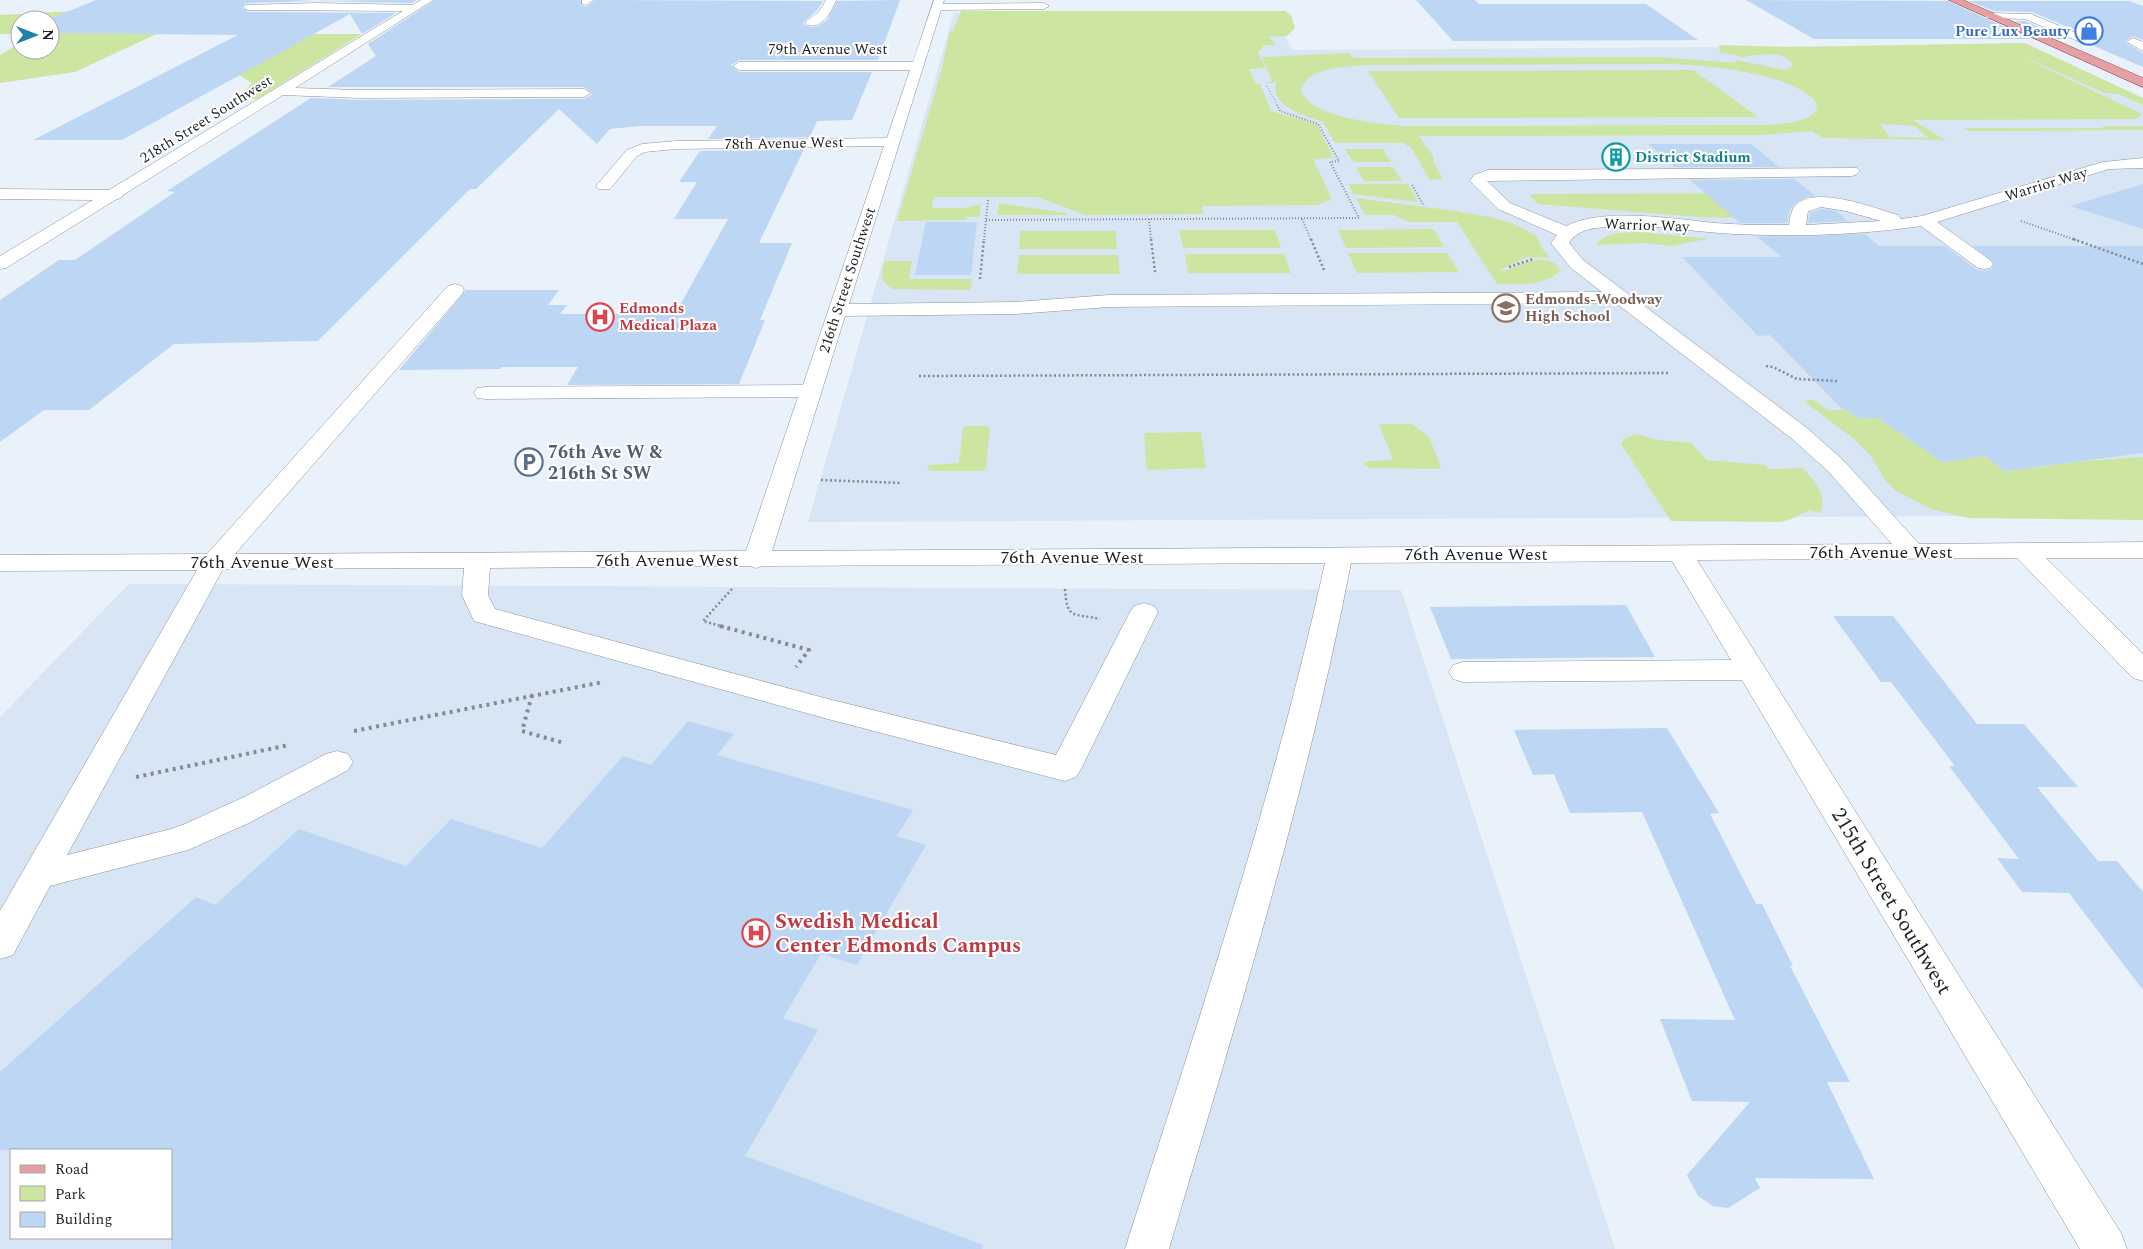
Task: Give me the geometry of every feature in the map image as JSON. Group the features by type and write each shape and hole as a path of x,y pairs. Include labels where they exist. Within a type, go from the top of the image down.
{"main road":[{"path":"1954,0 2143,83"}],"street":[{"path":"812,23 824,15 831,0"},
{"path":"938,3 1044,6"},
{"name":"216th Street Southwest","path":"756,560 938,3"},
{"path":"248,7 422,4"},
{"name":"218th Street Southwest","path":"0,264 115,195 422,4"},
{"path":"1991,16 2027,16 2089,42 2049,42"},
{"name":"79th Avenue West","path":"739,66 917,66"},
{"path":"282,91 359,94 584,93"},
{"name":"78th Avenue West","path":"604,186 632,153 642,148 676,145 892,142"},
{"name":"Warrior Way","path":"1568,233 1572,229 1586,225 1628,221 1736,229 1863,228 1916,223 2108,165 2143,163"},
{"path":"1852,170 1791,173 1488,175 1479,178 1478,181 1504,206 1568,233 1560,244 1577,264 1799,433 1836,466 1912,552"},
{"path":"0,194 115,195"},
{"path":"1797,229 1801,208 1807,204 1818,203 1853,207 1916,223 1984,264"},
{"path":"0,944 214,562 455,290"},
{"path":"837,310 1016,308 1109,301 1619,297"},
{"path":"485,392 811,391"},
{"name":"76th Avenue West","path":"0,563 756,560 2143,550"},
{"path":"2024,551 2143,671"},
{"name":"215th Street Southwest","path":"1680,553 2105,1249"},
{"path":"1147,1249 1277,823 1325,633 1340,555"},
{"path":"478,561 475,595 484,615 828,709 1065,769 1144,612"},
{"path":"1463,672 1750,670"},
{"path":"40,875 176,841 246,811 337,762"}],"path":[{"path":"986,220 1359,218 1330,162 1338,161 1318,124 1280,111 1267,86"},
{"path":"1412,185 1424,206"},
{"path":"980,283 988,200"},
{"path":"1975,206 2143,264"},
{"path":"1302,219 1328,278"},
{"path":"1149,220 1155,277"},
{"path":"1502,270 1529,258 1537,259"},
{"path":"919,376 1660,374 1712,367"},
{"path":"821,480 901,483"},
{"path":"1065,585 1066,607 1071,613 1108,620"},
{"path":"734,587 703,621 809,650 792,673"},
{"path":"350,732 606,681"},
{"path":"532,696 522,731 564,743"},
{"path":"135,778 292,744"}],"shaded area":[{"name":"Edmonds-Woodway High School","path":"1270,12 1293,50 2019,45 2143,102 2143,515 808,522 954,13"},
{"name":"Swedish Medical Center Edmonds Campus","path":"129,584 1401,590 1615,1249 0,1249 0,717"}],"green space":[{"path":"135,8 163,31 75,72 0,83 0,55 10,49 10,60 60,60 60,12"},
{"path":"961,11 1285,11 1291,15 1295,28 1287,36 1268,37 1277,45 1264,45 1258,53 1266,68 1249,69 1256,84 1260,84 1271,111 1316,124 1334,158 1313,159 1332,199 1318,205 1202,206 1203,214 1086,215 1037,197 934,197 932,208 964,208 981,204 979,217 967,217 966,220 897,221 941,72 950,31 953,31"},
{"path":"10,14 10,34 0,34 0,15"},
{"path":"277,34 362,34 257,99 235,99 252,83 236,73"},
{"path":"2025,43 2143,98 2143,105 2118,94 2104,93 2004,48 2142,114 2136,119 1913,120 1945,140 1823,138 1812,131 1763,135 1419,136 1433,156 1434,163 1443,179 1430,180 1410,146 1404,143 1335,143 1323,122 1298,113 1283,103 1275,89 1277,81 1266,83 1272,81 1262,57 1349,53 1354,58 1658,57 1736,63 1736,60 1785,70 1793,66 1784,57 1769,54 1740,57 1720,53 1719,45 1791,47","holes":["1668,64 1721,68 1774,79 1806,93 1816,104 1816,110 1810,116 1800,121 1765,125 1405,126 1363,121 1330,113 1316,107 1306,99 1301,89 1305,82 1320,72 1365,65","1880,124 1915,126 1928,138 1890,137"]},
{"path":"1693,70 1758,117 1399,118 1368,71"},
{"path":"2107,126 2143,126 2143,130 1969,131 1964,128 2100,128"},
{"path":"1345,149 1383,149 1391,162 1353,162"},
{"path":"1356,167 1393,167 1402,181 1364,181"},
{"path":"1349,184 1408,184 1418,202 1353,194"},
{"path":"1792,193 1747,218 1699,217 1538,204 1531,197 1531,194"},
{"path":"1356,198 1456,211 1512,223 1537,236 1542,248 1550,258 1527,257 1500,270 1505,271 1534,260 1542,260 1556,264 1560,271 1546,280 1530,284 1497,284 1457,222 1409,222 1394,215 1365,215"},
{"path":"999,203 1067,213 1067,215 997,215"},
{"path":"1434,229 1444,247 1346,248 1338,230"},
{"path":"1179,230 1275,230 1281,248 1183,248"},
{"path":"1020,231 1116,231 1117,249 1019,249"},
{"path":"1639,232 1707,239 1671,246 1645,243 1596,245 1600,240 1610,235"},
{"path":"1348,253 1447,253 1459,272 1357,273"},
{"path":"1185,254 1284,254 1291,273 1188,273"},
{"path":"1019,255 1118,255 1120,274 1017,274"},
{"path":"885,261 912,261 909,279 972,279 970,290 893,289 885,283 882,277"},
{"path":"1814,400 1829,411 1843,409 1858,418 1878,418 1942,462 1985,456 2005,471 2085,461 2143,457 2143,520 1968,518 1931,509 1896,491 1885,480 1871,456 1854,439 1804,401"},
{"path":"1379,424 1412,424 1429,437 1441,467 1437,469 1369,468 1363,464 1367,461 1393,460"},
{"path":"967,426 987,426 990,429 986,468 982,471 933,471 927,469 929,465 959,463 963,428"},
{"path":"1201,432 1206,468 1147,470 1144,434"},
{"path":"1637,434 1657,440 1691,443 1707,460 1765,465 1769,469 1803,468 1819,489 1822,500 1820,513 1809,510 1781,522 1671,521 1621,444 1624,439"}],"building":[{"path":"96,0 316,1 245,3 242,8 249,12 396,13 362,34 350,14 122,140 33,140 238,35 60,33 60,15"},
{"path":"417,0 412,3 318,1"},
{"path":"435,0 580,0 581,5 586,7 595,0 823,1 817,10 803,23 806,26 812,27 819,26 827,20 837,1 900,0 877,60 739,60 731,65 739,72 872,72 852,120 817,121 810,137 708,139 717,126 639,126 610,129 597,144 559,109 476,189 470,189 318,341 174,344 89,410 44,410 0,442 0,300 59,260 75,260 175,192 167,191 311,98 359,100 584,99 593,94 584,87 328,87 376,56 368,44"},
{"path":"1416,0 1475,0 1479,4 1646,4 1698,40 1453,41"},
{"path":"1746,0 1948,1 2031,39 1814,39"},
{"path":"1969,1 2129,1 2143,6 2143,40 2132,36 2125,42 2143,53 2143,67 2094,46 2097,42 2094,38 2032,12 1994,11"},
{"path":"2015,21 2025,21 2067,39 2057,39"},
{"path":"1648,144 1751,144 1779,167 1675,167"},
{"name":"Edmonds Medical Plaza","path":"804,149 759,243 792,243 760,320 765,320 739,384 567,385 578,367 399,370 466,290 559,290 548,305 567,305 560,314 675,314 728,219 674,219 697,182 679,182 700,151"},
{"path":"1794,179 1816,196 1806,197 1796,203 1790,210 1787,223 1740,223 1690,180"},
{"path":"2143,184 2143,229 2070,206"},
{"path":"1821,209 1836,211 1848,221 1808,223 1810,212"},
{"path":"926,222 977,222 971,275 915,275"},
{"path":"1865,234 1879,246 1945,246 1977,270 1984,271 1992,269 1994,263 1973,246 2143,246 2143,453 2005,471 1985,456 1942,462 1878,418 1858,418 1839,406 1770,335 1758,336 1682,257 1782,257 1757,237"},
{"path":"1626,605 1655,657 1451,659 1430,607"},
{"path":"1833,616 1893,616 1977,724 2024,724 2078,787 2037,787 2098,861 2117,861 2143,892 2143,990 2069,893 2022,892 1997,858 2019,859 1949,766 1955,766 1891,682 1881,682"},
{"path":"688,721 734,734 717,755 913,810 897,836 926,845 857,965 821,954 783,1018 818,1030 745,1156 983,1245 982,1249 171,1249 172,1149 0,1150 0,1072 196,897 215,905 299,829 406,866 451,819 542,848 623,756 651,765"},
{"path":"1667,728 1719,813 1710,814 1756,904 1762,904 1793,966 1790,966 1850,1082 1827,1082 1874,1179 1755,1178 1760,1188 1728,1208 1713,1206 1698,1196 1687,1175 1750,1102 1692,1101 1660,1019 1735,1020 1642,812 1570,813 1554,774 1533,775 1514,730"}],"place":[{"name":"Pure Lux Beauty","path":"2089,31"},
{"name":"District Stadium","path":"1616,157"},
{"name":"Edmonds-Woodway High School","path":"1506,308"},
{"name":"Edmonds Medical Plaza","path":"600,317"},
{"name":"76th Ave W & 216th St SW","path":"529,462"},
{"name":"Swedish Medical Center Edmonds Campus","path":"756,933"}]}
